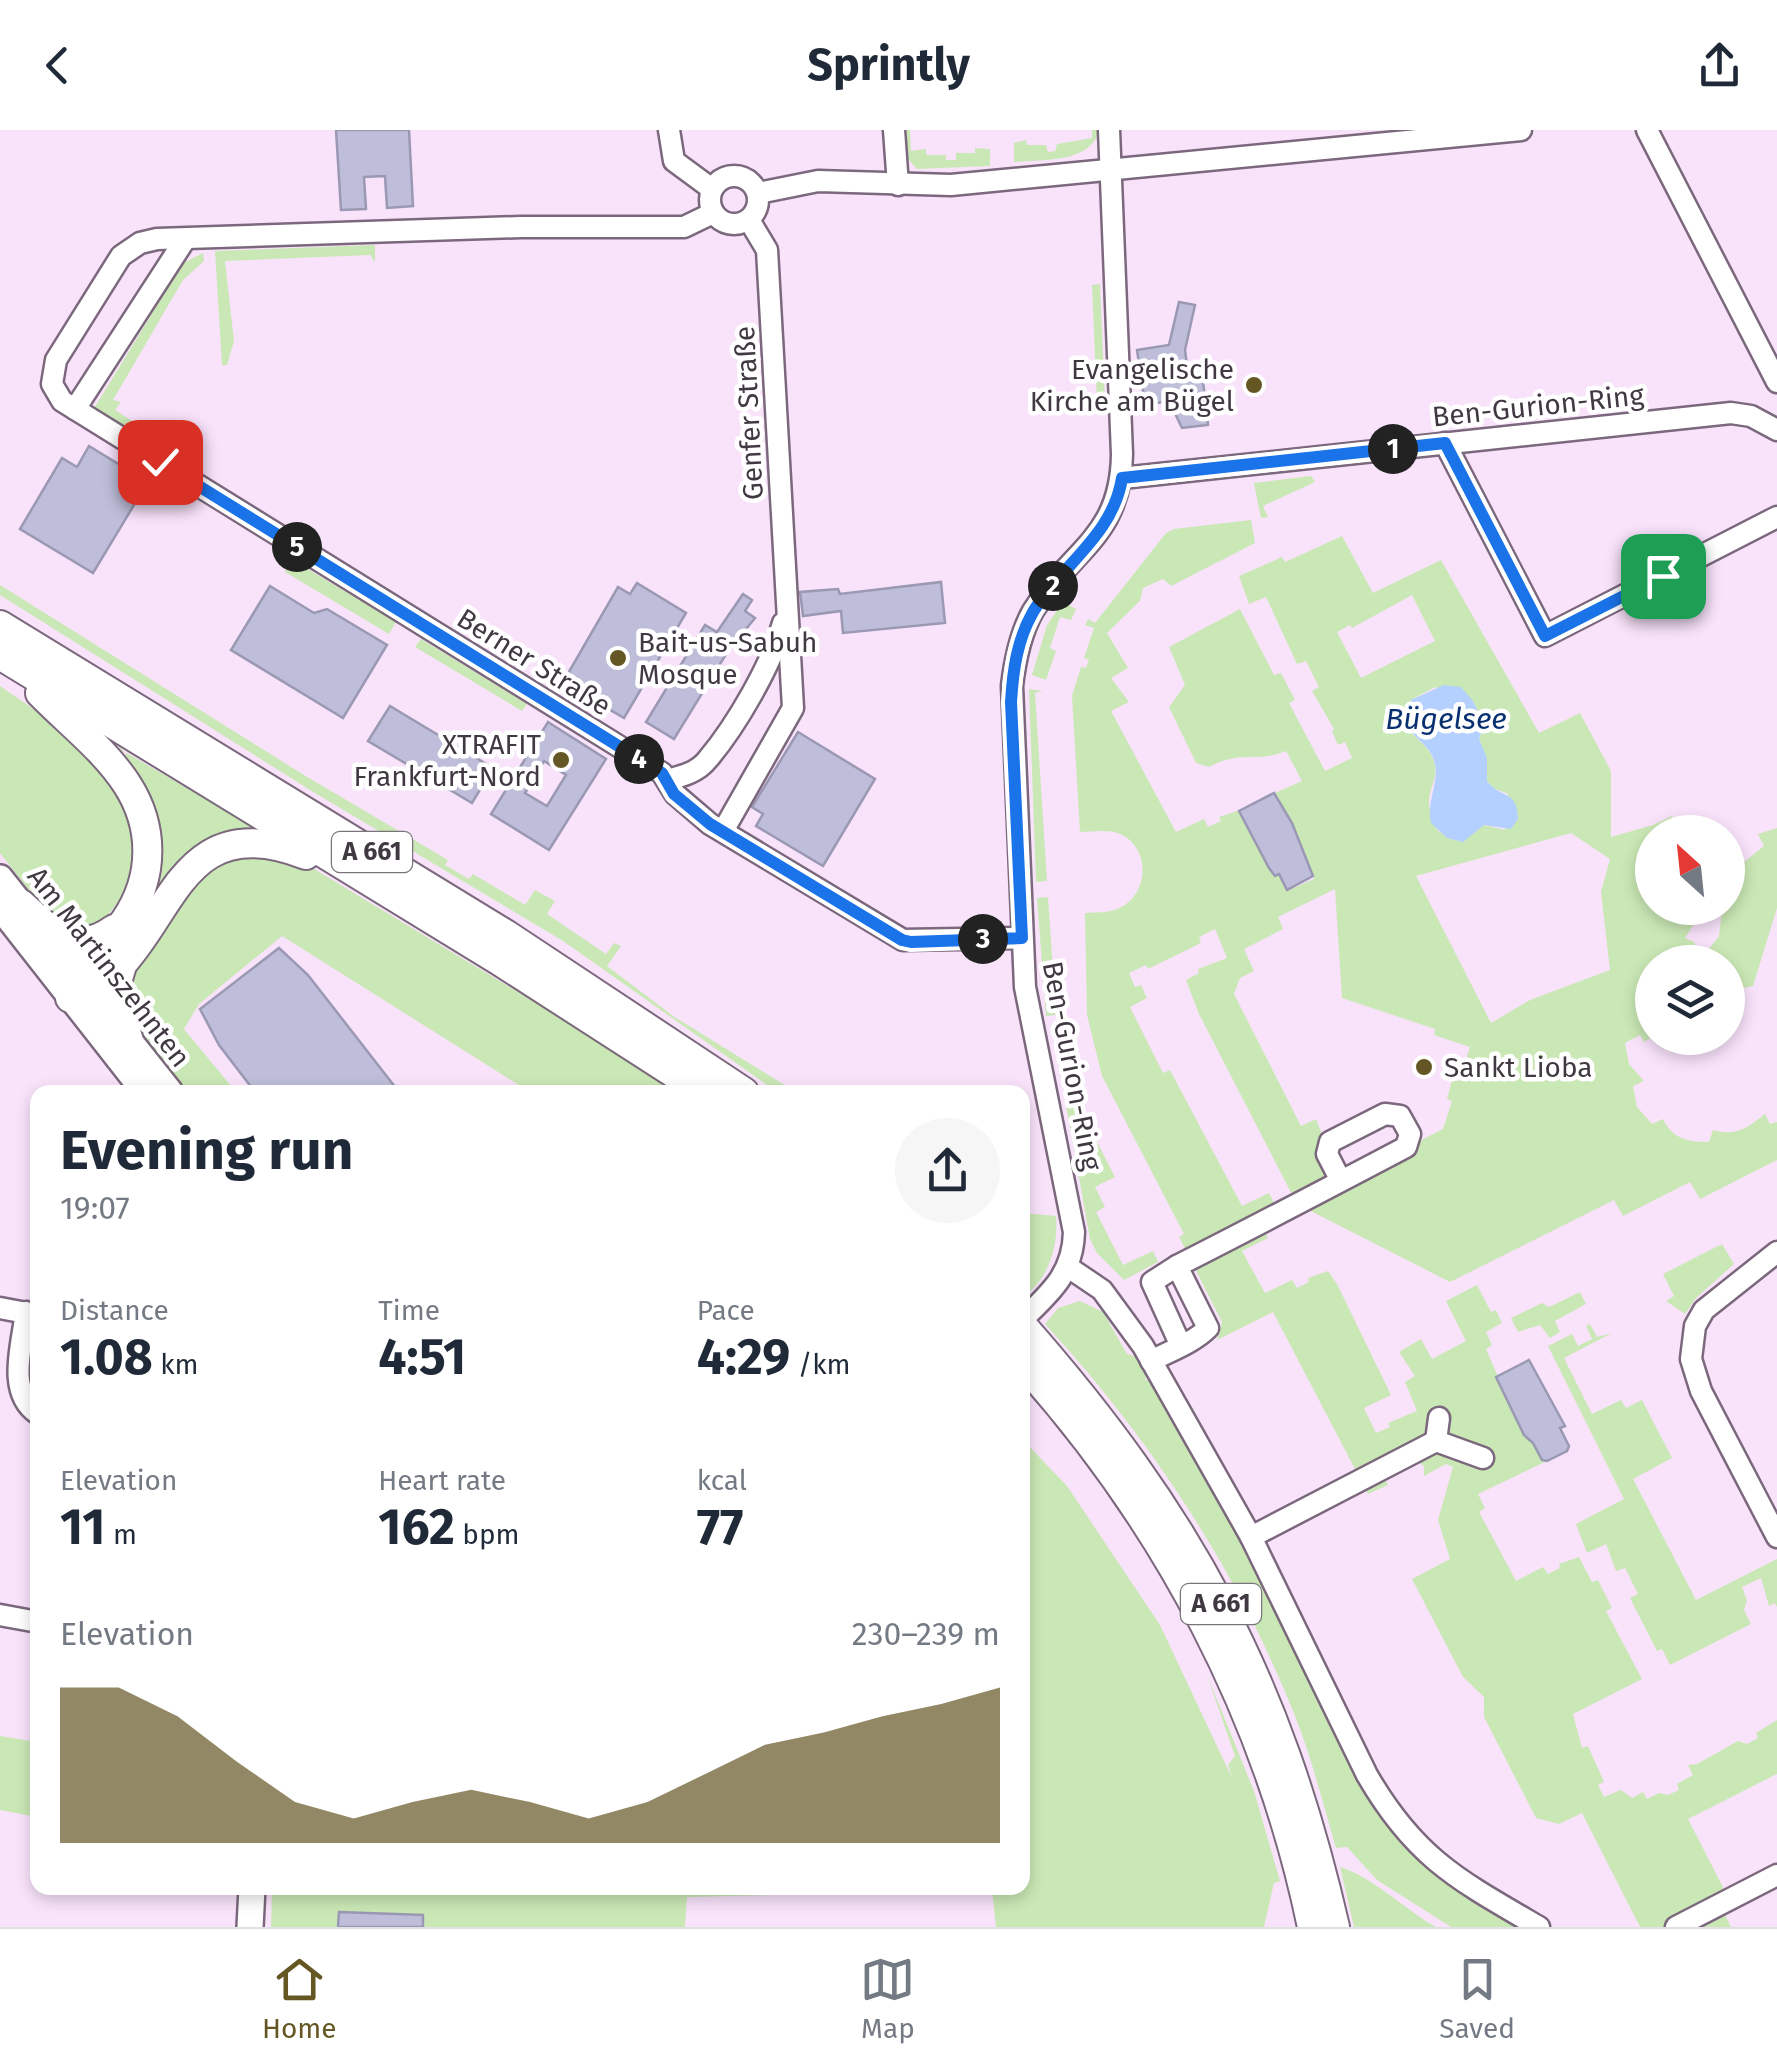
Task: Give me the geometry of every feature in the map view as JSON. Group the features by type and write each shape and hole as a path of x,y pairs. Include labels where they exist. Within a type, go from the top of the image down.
{"highway":[{"name":"A 661","path":"0,626 522,944 734,1085"},
{"name":"A 661","path":"8,660 529,979 692,1085"},
{"name":"A 661","path":"8,660 106,754 139,804 148,832 144,880 127,918 78,987"},
{"name":"A 661","path":"128,1041 114,992 124,960 190,868 228,845 260,842 279,845 365,879"},
{"path":"10,905 76,944 102,938 127,918"},
{"name":"A 661","path":"78,987 124,960"},
{"name":"A 661","path":"1030,1333 1126,1450 1168,1510 1210,1582 1280,1734 1318,1853 1335,1927"},
{"name":"A 661","path":"1030,1371 1064,1408 1143,1516 1215,1642 1272,1782 1312,1927"}],"main road":[{"name":"Am Martinszehnten","path":"0,878 10,905 164,1085"},
{"name":"Am Martinszehnten","path":"78,987 141,1085"},
{"path":"250,1927 252,1895"}],"street":[{"path":"669,130 674,161 712,189"},
{"path":"894,130 898,185"},
{"path":"1110,130 1111,170"},
{"path":"758,194 818,181 951,186 1111,170 1347,138 1521,130"},
{"path":"1647,130 1777,382"},
{"name":"Ben-Gurion-Ring","path":"1068,1268 1074,1249 1073,1213 1028,1010 1011,702 1014,666 1033,612 1098,534 1120,495 1111,170"},
{"path":"712,189 732,176 746,179 758,194 758,208 749,220 732,225 713,213"},
{"path":"712,189 713,213"},
{"path":"184,240 75,410 62,401 52,384 56,360 120,256 140,243 158,239 521,228 684,227 713,213"},
{"name":"Genfer Straße","path":"723,831 793,708 767,250 749,220"},
{"name":"Berner Straße","path":"75,410 650,766 668,780 674,794 723,831 902,940 1022,938"},
{"name":"Ben-Gurion-Ring","path":"1122,478 1731,413 1751,416 1777,430"},
{"path":"1445,443 1545,636 1777,517"},
{"name":"Genfer Straße","path":"668,780 689,774 707,761 775,654 788,607"},
{"path":"1180,1346 1152,1282 1341,1181"},
{"path":"1777,1252 1704,1310 1696,1326 1690,1360 1701,1391 1777,1537"},
{"path":"1151,1361 1208,1328 1178,1266"},
{"path":"1030,1314 1054,1291 1068,1268 1102,1290 1151,1361 1251,1537 1366,1775 1389,1813 1442,1868 1538,1927"},
{"path":"0,1308 30,1314"},
{"path":"30,1322 18,1369 20,1394 30,1405"},
{"path":"1436,1442 1440,1418"},
{"path":"1251,1537 1436,1442 1483,1458"},
{"path":"0,1615 30,1621"},
{"path":"1676,1927 1777,1874"}],"green space":[{"path":"901,130 910,130 911,151 926,149 926,155 946,155 946,160 956,160 956,153 975,153 975,148 990,149 990,166 917,169 902,152"},
{"path":"1092,130 1100,130 1086,149 1076,154 1014,162 1014,143 1026,140 1027,145 1046,145 1048,152 1055,151 1057,144 1092,138"},
{"path":"375,245 375,262 370,255 225,261 234,341 227,365 222,365 215,251"},
{"path":"203,253 204,261 183,280 113,400 121,402 115,410 155,436 149,442 93,410 183,263"},
{"path":"1100,284 1105,402 1097,403 1092,285"},
{"path":"1311,476 1315,482 1263,506 1268,517 1261,518 1254,483"},
{"path":"1251,520 1255,543 1171,586 1163,579 1143,588 1140,601 1107,633 1128,668 1111,678 1129,702 1111,711 1176,832 1204,819 1208,827 1221,821 1219,817 1240,810 1268,867 1279,874 1287,891 1314,879 1275,793 1302,781 1286,751 1231,759 1209,767 1196,763 1169,707 1185,685 1169,647 1240,609 1274,675 1281,673 1295,700 1289,703 1325,771 1352,758 1345,742 1338,745 1334,729 1312,691 1319,687 1306,661 1297,664 1266,597 1249,604 1239,576 1282,557 1285,562 1342,536 1373,593 1441,560 1539,733 1580,713 1611,771 1611,837 1635,830 1635,925 1693,925 1685,938 1695,945 1635,945 1635,1038 1625,1043 1629,1064 1644,1081 1633,1086 1637,1107 1652,1124 1663,1119 1677,1136 1702,1142 1709,1142 1713,1130 1736,1131 1765,1114 1770,1124 1777,1122 1777,1160 1700,1199 1690,1182 1623,1216 1614,1200 1450,1282 1297,1204 1199,1014 1186,980 1199,973 1198,969 1227,958 1215,929 1199,937 1201,943 1148,969 1146,965 1129,973 1135,987 1141,985 1147,998 1130,1007 1163,1073 1170,1070 1242,1206 1269,1193 1279,1213 1261,1223 1268,1238 1242,1251 1265,1293 1292,1280 1297,1288 1309,1282 1308,1278 1328,1271 1337,1284 1391,1395 1364,1408 1376,1433 1390,1427 1388,1423 1417,1411 1405,1382 1415,1376 1399,1352 1421,1339 1432,1359 1466,1341 1446,1301 1477,1285 1491,1312 1496,1310 1502,1323 1486,1332 1492,1345 1486,1349 1523,1434 1541,1459 1547,1461 1478,1494 1485,1508 1479,1512 1516,1581 1543,1567 1548,1574 1560,1568 1559,1564 1579,1557 1592,1582 1598,1580 1612,1608 1606,1611 1642,1679 1573,1714 1582,1748 1588,1746 1604,1782 1598,1785 1604,1797 1621,1790 1632,1798 1643,1792 1647,1799 1659,1793 1668,1795 1693,1775 1688,1765 1738,1741 1747,1744 1777,1720 1777,1774 1688,1819 1729,1899 1720,1905 1731,1927 1640,1927 1582,1813 1559,1824 1536,1818 1484,1717 1484,1697 1463,1677 1412,1579 1450,1559 1438,1520 1453,1467 1446,1464 1424,1476 1424,1466 1418,1462 1385,1479 1388,1485 1368,1494 1273,1312 1217,1340 1222,1322 1179,1237 1184,1234 1102,1076 1087,1015 1085,913 1110,911 1128,903 1140,884 1142,861 1138,850 1120,834 1080,832 1072,696 1081,667 1086,668 1089,660 1084,658 1094,628 1085,625 1088,619 1095,623 1166,533","holes":["1412,595 1435,641 1361,678 1337,632 1350,625 1352,628","1435,687 1473,701 1484,724 1479,739 1487,781 1508,794 1505,830 1484,825 1456,841 1438,831 1429,805 1434,761 1403,716 1411,700","1571,833 1610,859 1601,892 1610,970 1530,1000 1491,1023 1416,876","1335,889 1342,998 1435,1029 1434,1035 1470,1047 1459,1081 1452,1080 1447,1099 1452,1101 1443,1129 1341,1181 1316,1119 1301,1126 1234,994 1240,978 1254,971 1244,949 1283,929 1278,917"]},
{"path":"291,559 396,622 389,634 285,572"},
{"path":"0,585 448,860 445,865 469,879 473,874 525,905 535,890 555,901 547,914 606,954 614,943 621,946 607,966 673,1016 785,1085 767,1085 563,941 310,790 0,595"},
{"path":"1063,602 1076,609 1071,620 1060,617 1050,648 1056,651 1046,680 1032,675 1047,625"},
{"path":"421,639 527,704 522,711 415,647"},
{"path":"0,686 48,720 94,761 125,810 132,838 131,869 125,890 114,908 82,934 45,911 0,853"},
{"path":"1029,689 1043,691 1035,693 1047,881 1036,882"},
{"path":"102,736 123,750 124,756 127,753 265,834 230,838 92,967 159,832 147,791"},
{"path":"1777,828 1777,908 1753,986 1745,988 1745,945 1712,945 1719,936 1720,925 1745,925 1745,861 1764,846 1758,834"},
{"path":"223,855 291,855 665,1085 519,1085 282,936 199,1004 184,1029 230,1085 182,1085 138,1032 127,1012 124,992 140,948 191,885"},
{"path":"1048,897 1056,1015 1046,1016 1037,898"},
{"path":"1071,1091 1115,1177 1095,1187 1105,1207 1096,1212 1123,1265 1153,1251 1158,1262 1124,1280 1097,1253 1090,1239 1064,1094"},
{"path":"1030,1214 1056,1216 1053,1250 1045,1272 1032,1290"},
{"path":"1722,1244 1734,1264 1696,1298 1685,1314 1666,1301 1674,1296 1663,1274"},
{"path":"1580,1292 1586,1304 1555,1321 1560,1332 1550,1338 1540,1325 1518,1332 1511,1318 1542,1303 1549,1307"},
{"path":"1080,1301 1103,1312 1127,1354 1151,1361 1145,1380 1162,1380 1389,1813 1539,1927 1451,1927 1377,1880 1347,1847 1336,1848 1295,1716 1218,1558 1121,1413 1045,1324 1058,1308"},
{"path":"1590,1324 1597,1337 1612,1333 1564,1358 1592,1414 1621,1400 1626,1408 1642,1400 1672,1458 1633,1479 1696,1600 1777,1559 1777,1607 1775,1603 1769,1606 1761,1578 1742,1587 1747,1600 1744,1610 1751,1624 1670,1665 1662,1649 1657,1651 1630,1598 1638,1594 1625,1568 1616,1571 1606,1544 1587,1553 1576,1524 1624,1499 1548,1346 1572,1334 1578,1346 1592,1339 1586,1326"},
{"path":"1030,1447 1067,1486 1160,1625 1232,1778 1228,1765 1235,1756 1207,1675 1254,1791 1280,1881 1274,1883 1264,1927 996,1927 993,1895 1030,1895"},
{"path":"0,1736 30,1741 30,1816 0,1810"},
{"path":"1340,1867 1364,1878 1436,1927 1354,1927"},
{"path":"272,1895 774,1895 687,1897 685,1927 271,1927"}],"water":[{"name":"Bügelsee","path":"1444,685 1461,687 1484,724 1479,739 1487,758 1487,781 1515,803 1518,819 1511,829 1484,825 1463,842 1447,838 1431,823 1435,764 1403,716 1411,700"}],"building":[{"path":"336,130 409,130 413,206 387,208 385,176 364,177 366,209 341,210"},
{"path":"1179,302 1195,305 1185,350 1187,365 1201,364 1208,425 1182,428 1169,401 1145,405 1137,350 1169,345"},
{"path":"89,446 138,476 127,494 137,500 93,573 20,529 62,458 77,467"},
{"path":"941,582 945,623 843,633 841,611 803,616 800,592 838,589 840,594"},
{"name":"Bait-us-Sabuh Mosque","path":"637,583 686,613 624,718 563,682 618,587 630,594"},
{"path":"270,586 314,613 327,609 387,645 343,718 231,650"},
{"path":"743,594 752,600 745,611 755,618 728,651 674,739 646,722 705,625 717,632"},
{"path":"390,706 493,768 472,803 368,741"},
{"path":"548,722 606,759 549,850 491,814","holes":["544,761 566,775 547,806 525,793"]},
{"path":"798,732 875,779 823,866 756,826 763,814 752,807"},
{"path":"1274,793 1292,823 1313,876 1287,890 1279,874 1275,876 1269,868 1239,811"},
{"path":"279,948 308,975 394,1085 250,1085 219,1045 200,1009"},
{"path":"1529,1360 1565,1426 1560,1428 1569,1446 1567,1451 1547,1461 1542,1460 1524,1435 1496,1377"},
{"path":"339,1912 423,1915 423,1927 338,1927"}],"place":[{"name":"Evangelische Kirche am Bügel","path":"1254,385"},
{"name":"Bait-us-Sabuh Mosque","path":"618,658"},
{"name":"XTRAFIT Frankfurt-Nord","path":"561,760"},
{"name":"Sankt Lioba","path":"1424,1067"}],"route":[{"path":"160,462 662,773 674,794 710,824 911,942 1022,938 1011,702 1018,646 1044,596 1111,514 1120,495 1122,478 1445,443 1545,636 1663,576"}]}
